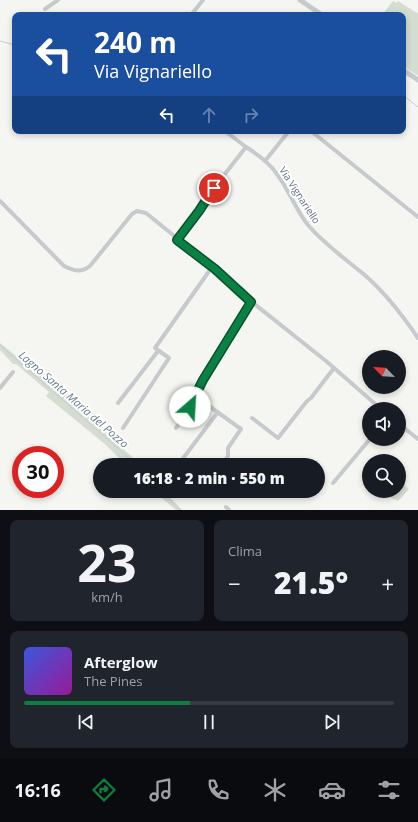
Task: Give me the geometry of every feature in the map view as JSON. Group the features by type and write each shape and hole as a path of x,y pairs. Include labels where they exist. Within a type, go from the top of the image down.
{"street":[{"path":"45,9 58,0"},
{"path":"193,12 203,0"},
{"path":"300,0 318,12"},
{"path":"406,72 418,80"},
{"name":"Via Vignariello","path":"229,134 265,161 277,173 308,224 324,242 385,295 405,319 418,338"},
{"path":"265,161 287,134"},
{"path":"315,134 418,217"},
{"path":"177,240 214,188 246,147"},
{"path":"0,201 64,266 74,270 86,269 90,266 132,214 137,211 146,213 177,240 212,267 251,302 334,368 373,402"},
{"path":"123,428 169,358 155,348 212,267"},
{"path":"176,428 196,397 195,396 203,380 251,302"},
{"path":"118,403 158,351"},
{"path":"252,418 278,438 334,368"},
{"path":"0,388 13,372"},
{"path":"196,397 242,429 228,448 227,458"},
{"path":"183,458 218,412"},
{"path":"406,430 418,439"},
{"path":"334,483 364,446"}],"shaded area":[{"path":"393,1 397,3 398,1 417,13 418,12 417,75 406,68 406,12 384,12"},
{"path":"0,343 27,365 31,362 96,415 92,421 133,458 119,458 106,445 46,396 49,392 16,364 13,364 0,350"},
{"path":"161,498 171,498 182,510 176,510"},
{"path":"391,498 401,498 398,501"}],"waterway":[{"path":"0,41 12,44"},
{"path":"406,97 418,107"},
{"name":"Lagno Santa Maria del Pozzo","path":"0,345 129,458"},
{"name":"Lagno Santa Maria del Pozzo","path":"169,498 180,510"}],"route":[{"path":"190,407 203,380 251,302 215,269 177,240 214,188"}]}
